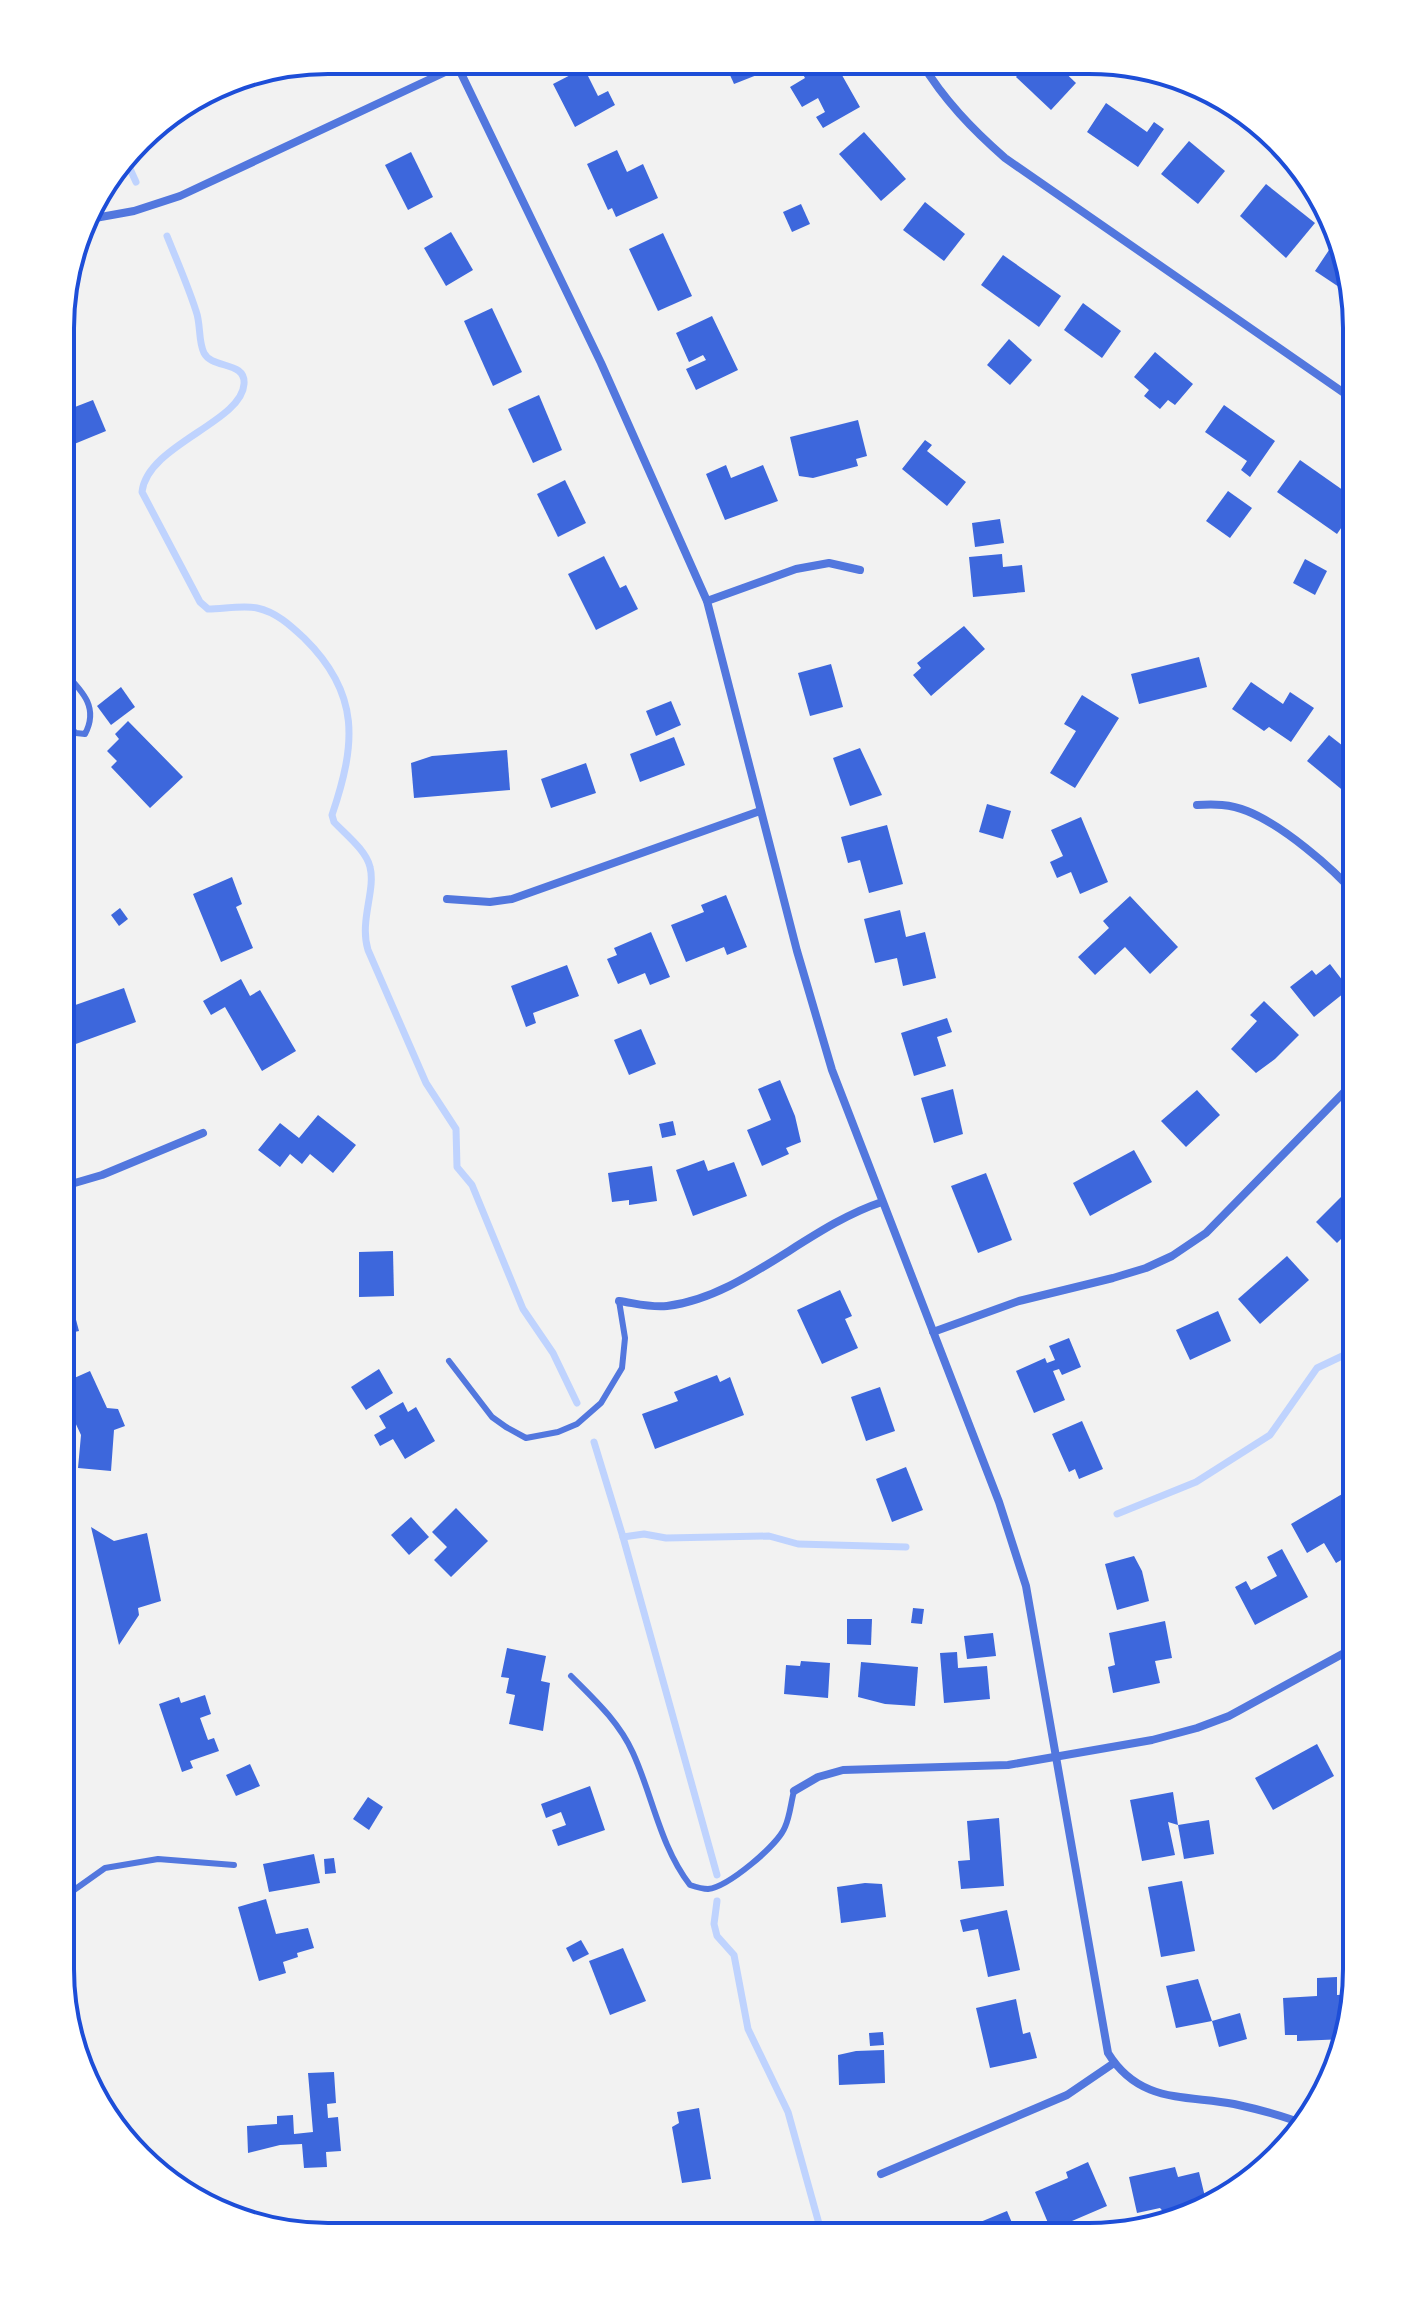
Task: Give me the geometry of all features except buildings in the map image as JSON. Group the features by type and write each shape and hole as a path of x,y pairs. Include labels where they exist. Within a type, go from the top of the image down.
{"street":[{"path":"99,217 134,211 180,196 443,74"},
{"path":"461,74 601,363 707,601 760,811 832,1070 999,1502 1026,1586 1108,2053 1136,2084 1161,2095 1236,2104 1293,2121"},
{"path":"929,74 970,128 1005,158 1343,392"},
{"path":"707,601 796,569 829,563 860,570"},
{"path":"1197,805 1223,804 1246,811 1272,825 1326,865 1343,882"},
{"path":"447,899 490,902 512,899 760,811"},
{"path":"933,1332 1019,1301 1124,1275 1172,1256 1206,1233 1343,1094"},
{"path":"74,1183 102,1175 203,1133"},
{"path":"619,1301 667,1306 711,1295 817,1232 882,1202"},
{"path":"794,1791 818,1777 843,1770 1008,1765 1152,1740 1229,1716 1342,1654"},
{"path":"881,2174 1067,2095 1114,2063"}],"lane":[{"path":"74,683 90,707 91,722 85,734 74,731"},
{"path":"449,1361 492,1417 506,1427 526,1438 558,1432 577,1424 601,1403 622,1368 625,1338 619,1301"},
{"path":"571,1676 619,1727 634,1754 660,1829 690,1885 711,1889 732,1878 764,1853 779,1839 785,1828 794,1791"},
{"path":"74,1890 105,1868 158,1859 234,1865"}],"waterway":[{"path":"130,168 136,182"},
{"path":"167,236 196,311 204,353 208,358 240,372 244,384 239,398 228,410 160,461 148,475 142,492 200,602 208,609 251,607 277,616 304,638 336,679 344,700 349,743 332,815 334,822 364,854 370,867 371,886 365,928 368,950 426,1083 456,1129 457,1167 472,1185 523,1309 553,1353 577,1403"},
{"path":"1117,1514 1196,1482 1270,1435 1317,1368 1342,1356"},
{"path":"594,1442 717,1875"},
{"path":"623,1537 644,1534 666,1538 769,1536 798,1544 906,1547"},
{"path":"717,1901 714,1924 717,1936 734,1955 748,2029 788,2112 819,2223"}]}
